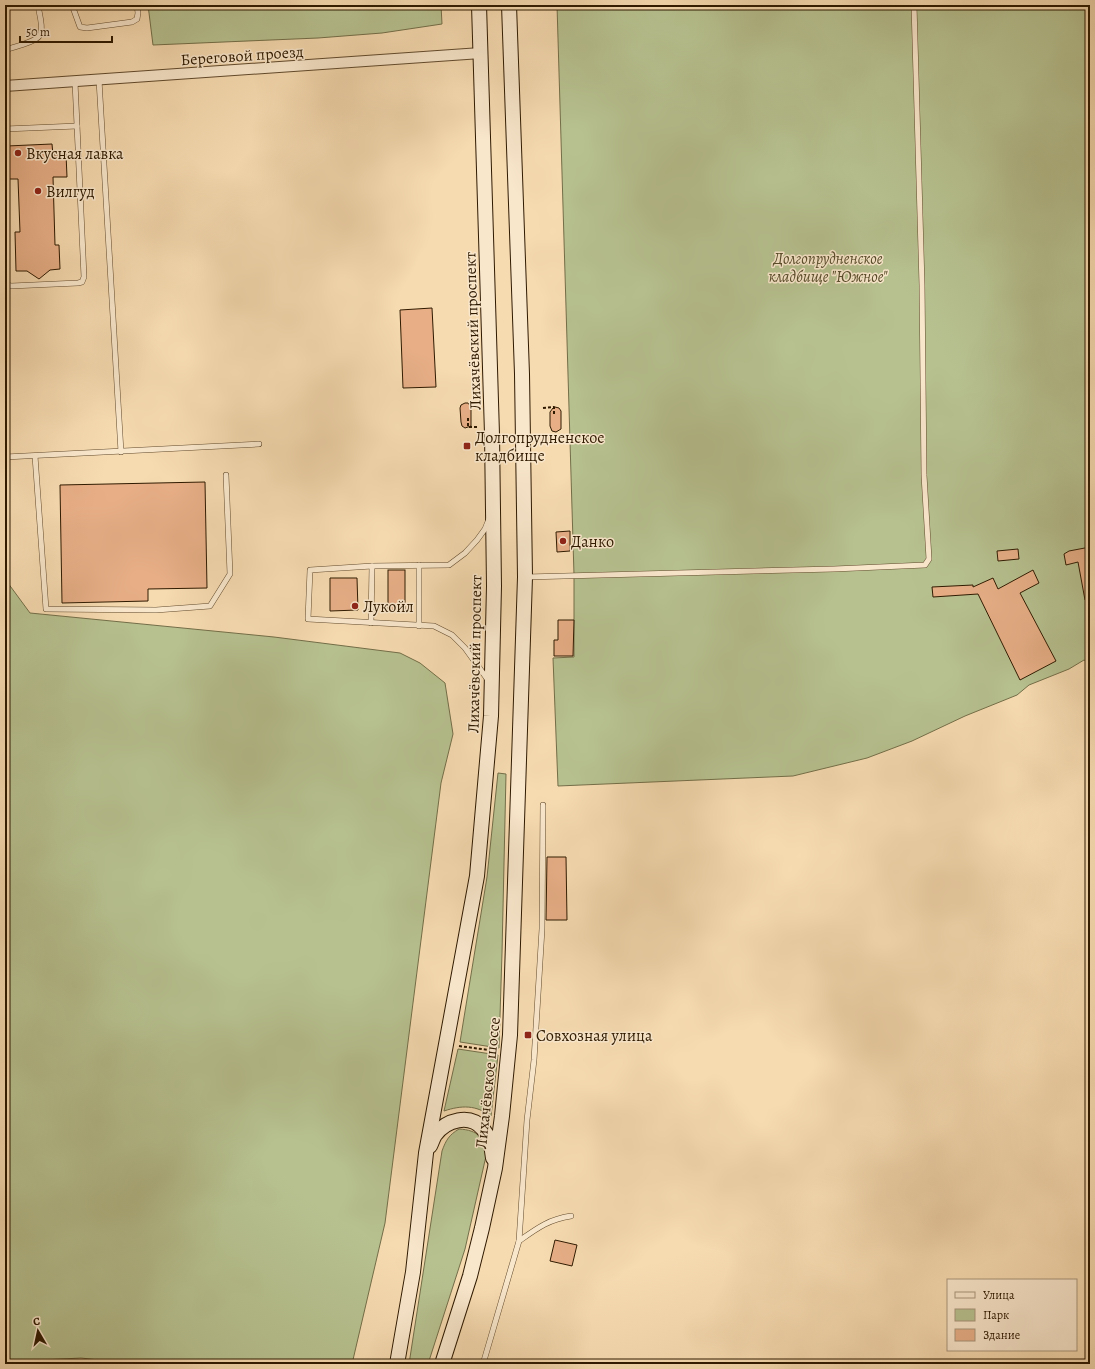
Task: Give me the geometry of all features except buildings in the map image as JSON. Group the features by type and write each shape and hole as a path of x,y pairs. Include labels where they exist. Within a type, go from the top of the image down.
{"main road":[{"name":"Лихачёвский проспект","path":"426,1153 477,876 485,799 491,716 494,586 492,434 479,5"},
{"path":"509,5 522,374 525,577"},
{"name":"Лихачёвское шоссе","path":"442,1364 470,1276 495,1168 509,1053 525,577"},
{"path":"397,1364 413,1272 426,1153 435,1135 443,1127 460,1119 477,1123 486,1134 493,1153 495,1168"}],"street":[{"name":"Береговой проезд","path":"5,86 481,53"}],"lane":[{"path":"5,50 37,40 41,36 42,31 38,5"},
{"path":"72,5 80,27 88,28 132,22 137,19 137,5"},
{"path":"525,577 834,569 925,565 929,559 924,475 922,285 914,5"},
{"path":"99,80 121,452"},
{"path":"5,267 7,285 11,286 78,283 82,282 84,277 75,82"},
{"path":"5,129 77,126"},
{"path":"5,457 259,444"},
{"path":"35,456 46,609 156,610 210,606 230,574 226,475"},
{"path":"492,508 485,529 465,553 449,564 372,566 310,570 308,619 434,626 452,636 465,648 492,684"},
{"path":"419,565 419,626"},
{"path":"371,623 372,566"},
{"path":"483,1364 519,1241 527,1120 534,1060 542,929 543,805"},
{"path":"519,1241 538,1228 558,1218 571,1216"}],"path":[{"path":"543,408 554,408 554,416"},
{"path":"468,418 468,427 477,427"},
{"path":"459,1046 498,1051"}],"green space":[{"path":"148,5 441,5 442,24 382,33 318,38 153,45"},
{"name":"Долгопрудненское кладбище \"Южное\"","path":"557,5 1090,5 1090,658 1069,669 1029,685 1017,695 965,716 912,741 867,758 793,776 558,786 553,658 574,657 574,575"},
{"path":"5,579 30,613 274,637 400,653 420,663 445,683 453,734 441,783 385,1223 352,1364 134,1364 81,1358 5,1362"},
{"path":"498,773 506,774 499,1048 460,1042 487,877"},
{"path":"458,1049 498,1055 491,1116 485,1112 469,1107 444,1111"},
{"path":"459,1129 471,1131 479,1136 484,1144 486,1156 465,1249 428,1364 409,1364 442,1151 448,1138"}],"place":[{"name":"Вкусная лавка","path":"18,153"},
{"name":"Вилгуд","path":"38,191"},
{"name":"Долгопрудненское кладбище","path":"467,446"},
{"name":"Данко","path":"563,541"},
{"name":"Лукойл","path":"355,606"},
{"name":"Совхозная улица","path":"528,1035"}]}
